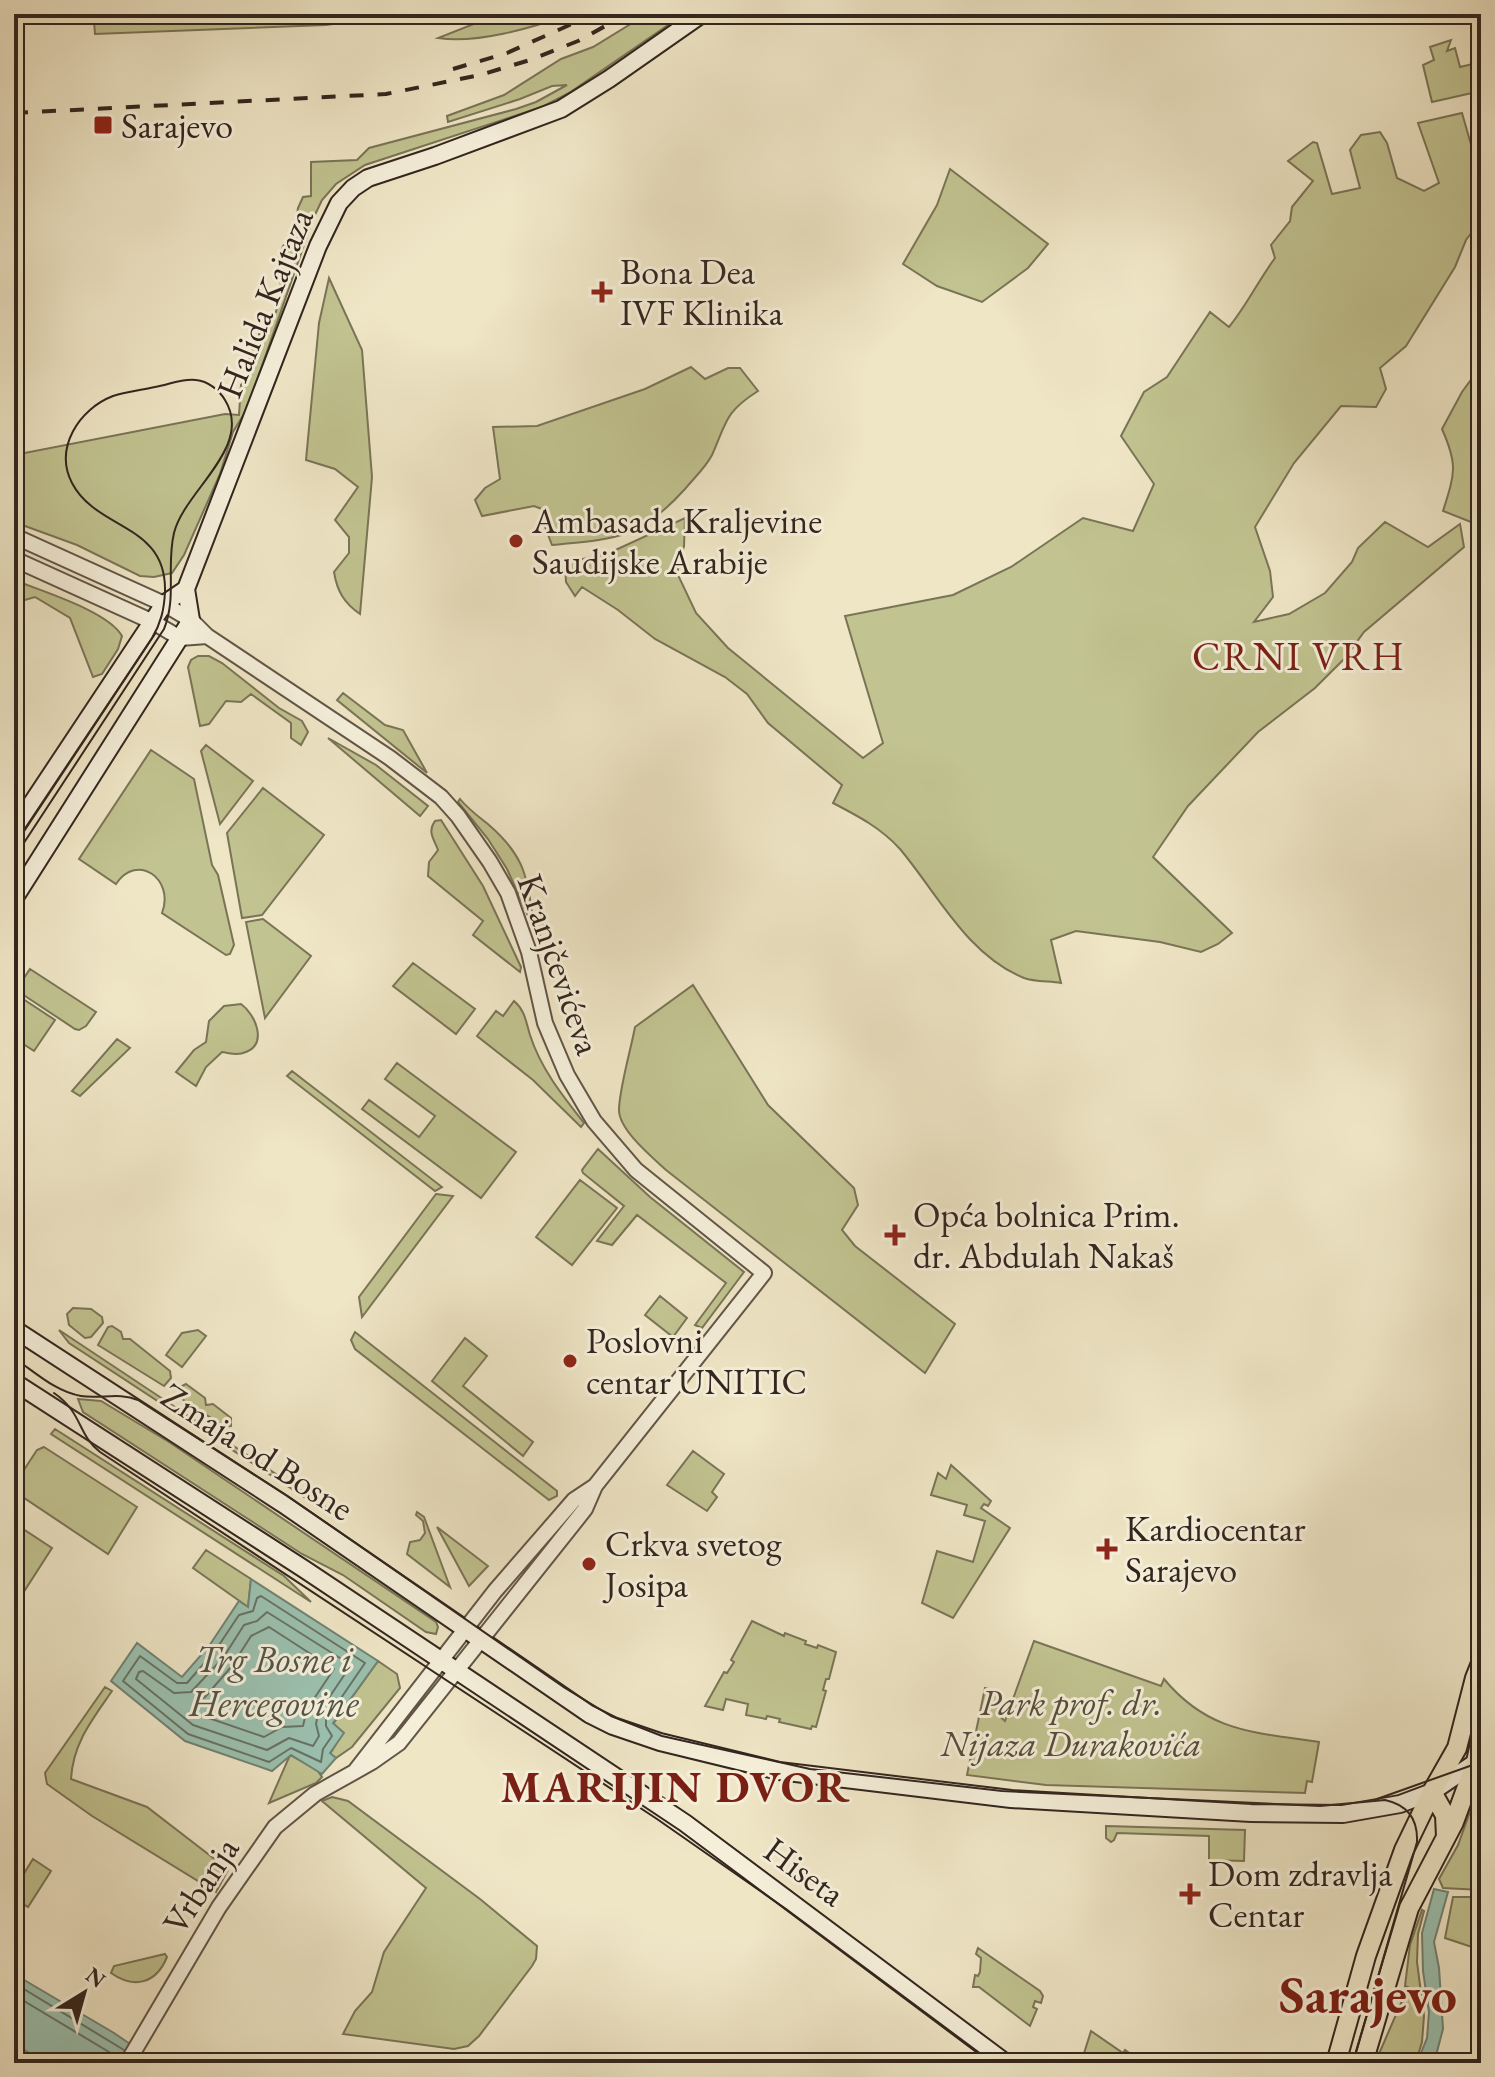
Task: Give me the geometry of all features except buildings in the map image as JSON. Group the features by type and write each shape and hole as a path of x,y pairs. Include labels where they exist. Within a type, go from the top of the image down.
{"main road":[{"name":"Halida Kajtaza","path":"186,589 318,246 332,213 346,195 368,178 561,109 702,14"},
{"path":"14,830 164,604 186,589 191,620 14,899"},
{"name":"Zmaja od Bosne","path":"14,1329 283,1504 589,1714 660,1742 779,1771 1011,1799 1251,1813 1343,1814 1400,1804 1432,1792 1479,1763"},
{"name":"Zmaja od Bosne","path":"14,1382 440,1660"},
{"name":"Hiseta","path":"440,1660 685,1823 1006,2063"},
{"path":"1336,2063 1366,1956 1404,1850 1457,1748 1481,1663"},
{"path":"1363,2063 1409,1908 1458,1814 1479,1763 1481,1739"},
{"path":"1432,1792 1445,1815 1446,1839"}],"street":[{"name":"Kranjčevićeva","path":"14,536 164,604 191,620 207,636 390,758 441,797 458,816 508,893 529,952 545,1023 567,1075 594,1121 636,1170 764,1273 595,1486"},
{"path":"14,559 153,622 180,638 207,636"},
{"name":"Vrbanja","path":"356,1770 465,1629 574,1500 595,1486"},
{"name":"Vrbanja","path":"127,2063 219,1907 275,1827 315,1794 399,1743 585,1509 595,1486"}],"green space":[{"path":"14,14 403,14 326,25 95,34 94,21 14,23"},
{"path":"499,14 569,14 487,37 438,38"},
{"path":"647,14 684,14 569,93 542,107 365,165 336,184 322,200 247,409 233,432 220,474 184,555 172,573 140,576 77,545 14,522 14,455 225,414 239,415 241,385 248,377 249,358 264,323 276,312 281,289 279,257 283,246 293,238 303,197 311,196 311,162 357,160 369,148 536,102 567,85 552,86 448,122 447,116 504,95 561,59 593,47"},
{"path":"1451,40 1447,51 1455,48 1460,67 1481,62 1481,91 1432,102 1423,65 1434,60 1430,47"},
{"path":"1462,113 1476,162 1481,161 1479,223 1466,240 1455,267 1406,346 1380,368 1386,389 1376,407 1341,406 1294,463 1255,527 1270,571 1273,597 1254,622 1289,614 1325,593 1352,562 1358,548 1385,522 1428,547 1460,524 1464,547 1364,632 1345,658 1315,688 1258,732 1188,806 1153,857 1232,933 1218,944 1201,952 1160,942 1076,931 1051,940 1061,983 1024,978 1004,968 969,939 893,842 869,823 833,803 842,785 768,723 747,694 725,677 655,639 582,587 575,596 566,582 565,563 609,553 685,518 684,546 677,573 696,613 728,648 863,758 883,743 845,616 953,595 1011,567 1083,518 1133,531 1154,484 1121,436 1144,392 1167,377 1210,312 1229,327 1275,258 1271,245 1290,221 1292,207 1313,181 1288,161 1313,142 1317,143 1332,194 1360,188 1350,150 1361,135 1380,132 1387,143 1397,178 1424,191 1439,183 1418,123"},
{"path":"950,169 1048,244 1028,268 982,302 937,286 903,264 937,205"},
{"path":"329,278 362,350 372,477 360,614 342,596 334,572 349,553 349,537 335,520 358,487 335,469 306,460 319,323"},
{"path":"1481,366 1481,526 1443,511 1453,461 1442,429 1462,392"},
{"path":"691,367 705,379 728,368 740,368 758,391 733,412 707,464 654,518 626,534 552,545 542,509 534,506 482,516 475,500 485,488 500,479 493,427 537,426 645,389"},
{"path":"14,580 89,610 114,627 122,636 118,649 102,674 93,677 70,618 35,597 25,600 14,593"},
{"path":"209,656 222,663 279,708 302,721 308,732 301,745 291,738 291,723 251,694 241,702 226,701 209,724 200,726 188,667 191,660"},
{"path":"343,693 385,725 403,730 427,773 337,700"},
{"path":"328,738 376,765 428,806 420,816"},
{"path":"206,745 253,781 220,824 201,751"},
{"path":"151,750 194,779 212,865 218,875 234,945 230,954 226,955 162,913 165,901 163,890 152,874 134,870 116,884 79,859"},
{"path":"263,788 324,835 262,915 242,918 227,833"},
{"path":"460,799 500,835 521,864 532,913 540,916 544,925 539,932 542,947 507,869 458,802"},
{"path":"441,820 483,886 521,967 520,972 473,935 483,921 428,876 429,862 438,850 432,829 435,821"},
{"path":"263,919 311,956 265,1018 246,922"},
{"path":"413,963 475,1009 456,1034 393,986"},
{"path":"30,969 96,1012 86,1026 75,1029 16,990"},
{"path":"693,985 768,1105 854,1188 858,1205 842,1230 855,1246 955,1324 925,1373 666,1170 624,1126 619,1110 635,1027"},
{"path":"14,993 55,1020 34,1051 14,1038"},
{"path":"514,1001 523,1012 546,1070 584,1123 581,1127 533,1080 477,1036 496,1011 503,1016"},
{"path":"241,1004 251,1014 257,1028 253,1048 240,1054 222,1052 206,1067 196,1086 176,1072 194,1050 206,1042 209,1021 224,1006"},
{"path":"117,1039 130,1048 80,1096 72,1091"},
{"path":"397,1063 516,1152 481,1198 362,1109 369,1100 419,1137 435,1116 385,1079"},
{"path":"292,1071 442,1187 435,1191 287,1076"},
{"path":"598,1149 650,1197 744,1272 702,1328 695,1325 726,1283 637,1215 612,1245 597,1241 624,1206 583,1173 582,1170"},
{"path":"580,1180 617,1208 572,1265 536,1237"},
{"path":"436,1194 453,1196 362,1317 359,1297"},
{"path":"660,1296 687,1318 673,1337 645,1315"},
{"path":"73,1308 91,1309 102,1317 103,1323 91,1337 85,1338 69,1325 67,1314"},
{"path":"108,1327 121,1332 123,1339 130,1339 170,1371 171,1378 164,1386 98,1345"},
{"path":"59,1330 330,1510 324,1510 69,1343"},
{"path":"198,1330 206,1336 182,1367 166,1355 182,1333"},
{"path":"355,1332 557,1491 557,1496 549,1500 355,1349 351,1340"},
{"path":"465,1338 487,1356 463,1386 533,1442 523,1456 432,1381"},
{"path":"186,1384 205,1398 206,1405 213,1404 231,1418 231,1426 225,1427 179,1397 178,1388"},
{"path":"78,1399 101,1401 169,1442 436,1622 436,1634 426,1632 343,1575 302,1554 83,1412"},
{"path":"55,1429 284,1576 311,1602 51,1434"},
{"path":"44,1447 137,1507 108,1554 21,1496 14,1507 14,1485 37,1450"},
{"path":"693,1451 724,1474 712,1492 717,1497 707,1511 667,1485"},
{"path":"951,1465 991,1501 981,1508 1010,1528 953,1618 922,1603 937,1551 973,1562 985,1521 964,1515 967,1505 931,1495 938,1473 946,1479"},
{"path":"417,1512 424,1517 450,1587 407,1554 410,1542 420,1540 425,1533 423,1521 416,1515"},
{"path":"14,1523 52,1548 25,1590 14,1582"},
{"path":"437,1527 488,1566 469,1586"},
{"path":"206,1550 251,1579 248,1607 193,1568"},
{"path":"752,1621 784,1636 785,1633 806,1641 805,1644 836,1652 823,1690 826,1691 816,1727 812,1726 811,1729 767,1716 766,1719 746,1715 748,1704 726,1699 723,1710 705,1706 724,1672 727,1673 734,1662 731,1660"},
{"name":"Park prof. dr. Nijaza Durakovića","path":"1034,1641 1161,1686 1164,1679 1198,1710 1234,1727 1319,1742 1312,1782 1307,1781 1305,1793 1046,1785 967,1775 985,1688 998,1692 997,1714 1005,1721"},
{"path":"378,1661 397,1674 400,1688 352,1747 336,1758 330,1754 343,1733 333,1724"},
{"path":"105,1687 112,1691 80,1743 71,1779 147,1807 221,1864 228,1870 216,1892 92,1816 47,1784 45,1773"},
{"path":"290,1755 317,1770 322,1777 316,1783 269,1803"},
{"path":"332,1797 348,1801 480,1899 537,1946 532,1966 468,2046 454,2049 343,2034 355,2011 372,1992 384,1952 426,1888 322,1801"},
{"path":"1481,1806 1481,1890 1443,1888 1439,1879 1458,1845 1471,1809"},
{"path":"1106,1826 1245,1830 1244,1861 1209,1860 1209,1836 1117,1833 1111,1842 1106,1838"},
{"path":"33,1859 51,1871 28,1907 14,1898 14,1869 23,1875"},
{"path":"1453,1897 1481,1897 1481,1950 1445,1938"},
{"path":"1422,1910 1417,1962 1424,2016 1422,2042 1416,2062 1375,2063 1408,1987 1405,1986 1410,1945"},
{"path":"978,1948 1040,1991 1043,1996 1041,2003 1035,2001 1033,2007 1037,2009 1030,2026 979,1987 973,1987 975,1975 978,1976 980,1972 981,1958 976,1954"},
{"path":"165,1954 167,1957 157,1973 144,1981 128,1981 111,1973 114,1966"},
{"path":"1091,2031 1123,2053 1125,2050 1143,2063 1081,2063"}],"water":[{"name":"Trg Bosne i Hercegovine","path":"251,1579 378,1661 333,1723 344,1733 330,1753 336,1758 322,1774 291,1755 272,1771 185,1741 111,1681 137,1643 182,1677 209,1646 239,1601 248,1607"},
{"path":"1434,1889 1448,1892 1434,1942 1443,2029 1434,2063 1417,2063 1427,2038 1429,2012 1422,1933"},
{"path":"14,1974 158,2063 47,2063 14,2044"}],"tram line":[{"path":"14,845 152,638 164,605 163,569 155,553 143,540 97,511 83,499 72,483 66,456 73,431 90,410 113,396 186,380 205,382 225,400 232,417 231,435 224,452 180,517 174,533 170,605 164,629 14,858"},
{"path":"14,1358 46,1381 72,1394 124,1396 138,1400 289,1497 565,1688 611,1716 662,1736 810,1769 1002,1791 1320,1806 1385,1800 1400,1805 1410,1814 1416,1826 1417,1842 1353,2063"},
{"path":"54,1393 70,1408 87,1438 100,1452 657,1819 786,1909 993,2063"},
{"path":"1377,1799 1481,1762"}],"railway":[{"path":"453,69 507,53 594,14"},
{"path":"14,113 386,94 480,75 530,60 578,41 627,14"}],"place":[{"name":"Sarajevo","path":"103,125"},
{"name":"Bona Dea IVF Klinika","path":"602,292"},
{"name":"Ambasada Kraljevine Saudijske Arabije","path":"516,541"},
{"name":"Opća bolnica Prim. dr. Abdulah Nakaš","path":"895,1235"},
{"name":"Poslovni centar UNITIC","path":"570,1361"},
{"name":"Kardiocentar Sarajevo","path":"1107,1549"},
{"name":"Crkva svetog Josipa","path":"589,1564"},
{"name":"Dom zdravlja Centar","path":"1190,1894"}],"district":[{"name":"CRNI VRH","path":"1299,656"},
{"name":"MARIJIN DVOR","path":"676,1787"},
{"name":"Sarajevo","path":"1368,1995"}]}
